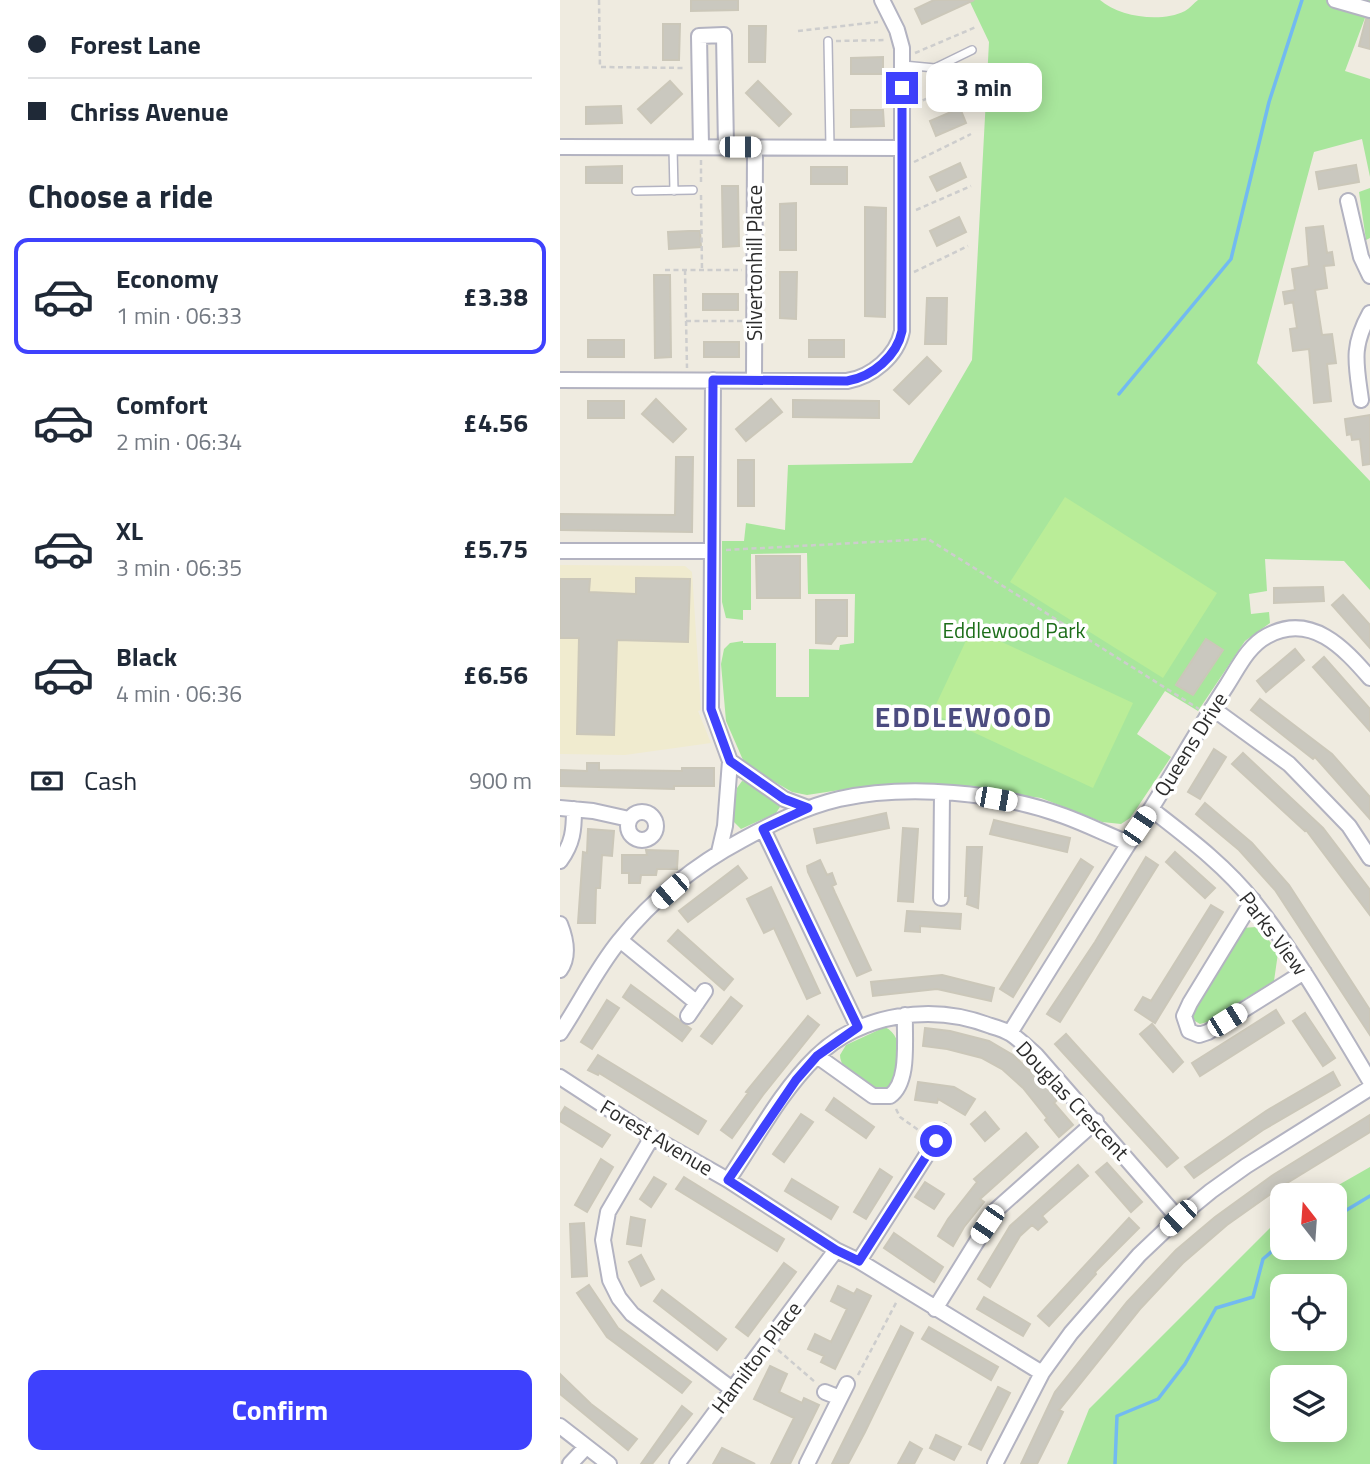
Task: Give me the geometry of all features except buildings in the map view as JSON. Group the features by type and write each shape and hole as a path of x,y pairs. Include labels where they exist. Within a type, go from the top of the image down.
{"street":[{"path":"560,380 847,381 872,373 900,342 902,53 882,0"},
{"path":"1335,0 1370,10"},
{"path":"701,146 699,36 724,34 726,147"},
{"path":"560,147 901,148"},
{"name":"Silvertonhill Place","path":"754,380 755,147"},
{"path":"1348,201 1361,257 1370,275"},
{"path":"1361,400 1356,354 1358,336 1370,313"},
{"path":"713,380 711,709 730,761 725,826 719,852"},
{"path":"560,551 712,551"},
{"name":"Queens Drive","path":"1010,1033 1248,652 1268,635 1297,629 1312,631 1336,641 1370,678"},
{"path":"1210,711 1289,764 1349,826 1370,858"},
{"path":"730,761 784,799 808,808"},
{"path":"941,898 942,793"},
{"path":"560,1033 620,940 653,905 719,852 808,808 841,799 876,794 942,793 979,796 1063,815 1128,843"},
{"path":"560,862 574,835 567,808 629,819"},
{"name":"Parks View","path":"1151,809 1213,859 1253,900 1304,972 1370,1081"},
{"path":"763,829 858,1027"},
{"path":"1253,900 1189,1003 1184,1016 1188,1031 1199,1035 1208,1032 1304,972"},
{"path":"560,924 566,942 566,954 560,970"},
{"path":"620,940 701,997 688,1016"},
{"name":"Douglas Crescent","path":"728,1180 796,1080 817,1056 858,1027 905,1016 948,1014 977,1020 1010,1033 1036,1055 1178,1218"},
{"path":"817,1056 873,1096 890,1097 901,1085 903,1075 905,1016"},
{"name":"Forest Avenue","path":"560,1076 652,1137 728,1180 836,1250 859,1261 1042,1373"},
{"path":"995,1464 1042,1373 1072,1333 1139,1255 1178,1218 1247,1166 1370,1088"},
{"path":"935,1309 998,1209 1096,1121"},
{"path":"859,1261 939,1136"},
{"path":"652,1137 608,1212 603,1240 610,1280 619,1298 632,1314 732,1388"},
{"name":"Hamilton Place","path":"677,1464 836,1250"},
{"path":"807,1464 832,1395 847,1384"},
{"path":"560,1426 609,1464"},
{"path":"570,1464 586,1447"}],"lane":[{"path":"828,41 830,147"},
{"path":"902,53 935,68 972,50"},
{"path":"673,147 674,191"},
{"path":"636,191 693,190"}],"path":[{"path":"599,0 600,67 699,68"},
{"path":"797,31 892,21"},
{"path":"828,41 902,53 918,52 976,27"},
{"path":"902,110 976,76"},
{"path":"901,168 971,134"},
{"path":"701,146 702,270"},
{"path":"901,217 971,186"},
{"path":"902,278 968,246"},
{"path":"665,270 754,270"},
{"path":"685,270 687,380"},
{"path":"686,321 754,321"},
{"path":"712,551 928,539 1210,711"},
{"path":"890,1097 900,1117 939,1136"},
{"path":"847,1384 857,1377 903,1290"},
{"path":"767,1341 832,1395"}],"shaded area":[{"path":"560,565 685,566 692,572 701,710 698,711 711,743 625,755 560,754"}],"green space":[{"name":"Eddlewood Park","path":"969,0 1100,0 1129,14 1164,17 1185,11 1198,0 1370,0 1370,10 1345,71 1370,79 1370,177 1362,139 1314,152 1257,363 1370,481 1370,590 1344,561 1265,559 1267,591 1249,594 1251,614 1269,612 1270,623 1245,641 1198,711 1165,691 1137,734 1171,757 1130,818 1121,824 1102,822 1041,798 944,784 853,788 807,795 792,792 743,760 726,721 721,664 724,649 730,643 776,643 776,697 809,697 809,649 839,650 840,645 854,643 855,594 808,594 807,553 751,554 751,610 743,610 743,620 726,618 722,602 722,541 744,541 746,523 785,530 788,465 912,463 972,360 989,42"},
{"path":"1370,188 1370,238 1366,240 1359,192"},
{"path":"1065,497 1217,593 1163,678 1010,582"},
{"path":"972,628 1133,703 1093,788 932,713"},
{"path":"742,781 749,782 780,807 776,813 741,829 732,820 737,788"},
{"path":"1241,928 1261,929 1278,953 1274,981 1207,1022 1200,1024 1195,1021 1191,1013"},
{"path":"885,1027 895,1037 899,1059 896,1081 882,1091 849,1073 840,1055 846,1045"},
{"path":"1370,1167 1370,1464 1067,1464 1089,1409 1270,1228 1270,1260 1348,1260 1348,1183 1342,1183"}],"waterway":[{"path":"1119,394 1231,259 1269,102 1302,0"},
{"path":"1348,1209 1370,1196"},
{"path":"1115,1464 1117,1416 1158,1399 1185,1364 1216,1308 1253,1297 1263,1259 1270,1253"}],"district":[{"name":"EDDLEWOOD","path":"964,716"}],"route":[{"path":"902,88 900,342 878,368 860,379 713,380 711,709 730,761 784,799 808,808 763,829 858,1027 817,1056 796,1080 728,1180 836,1250 859,1261 936,1141"}]}
